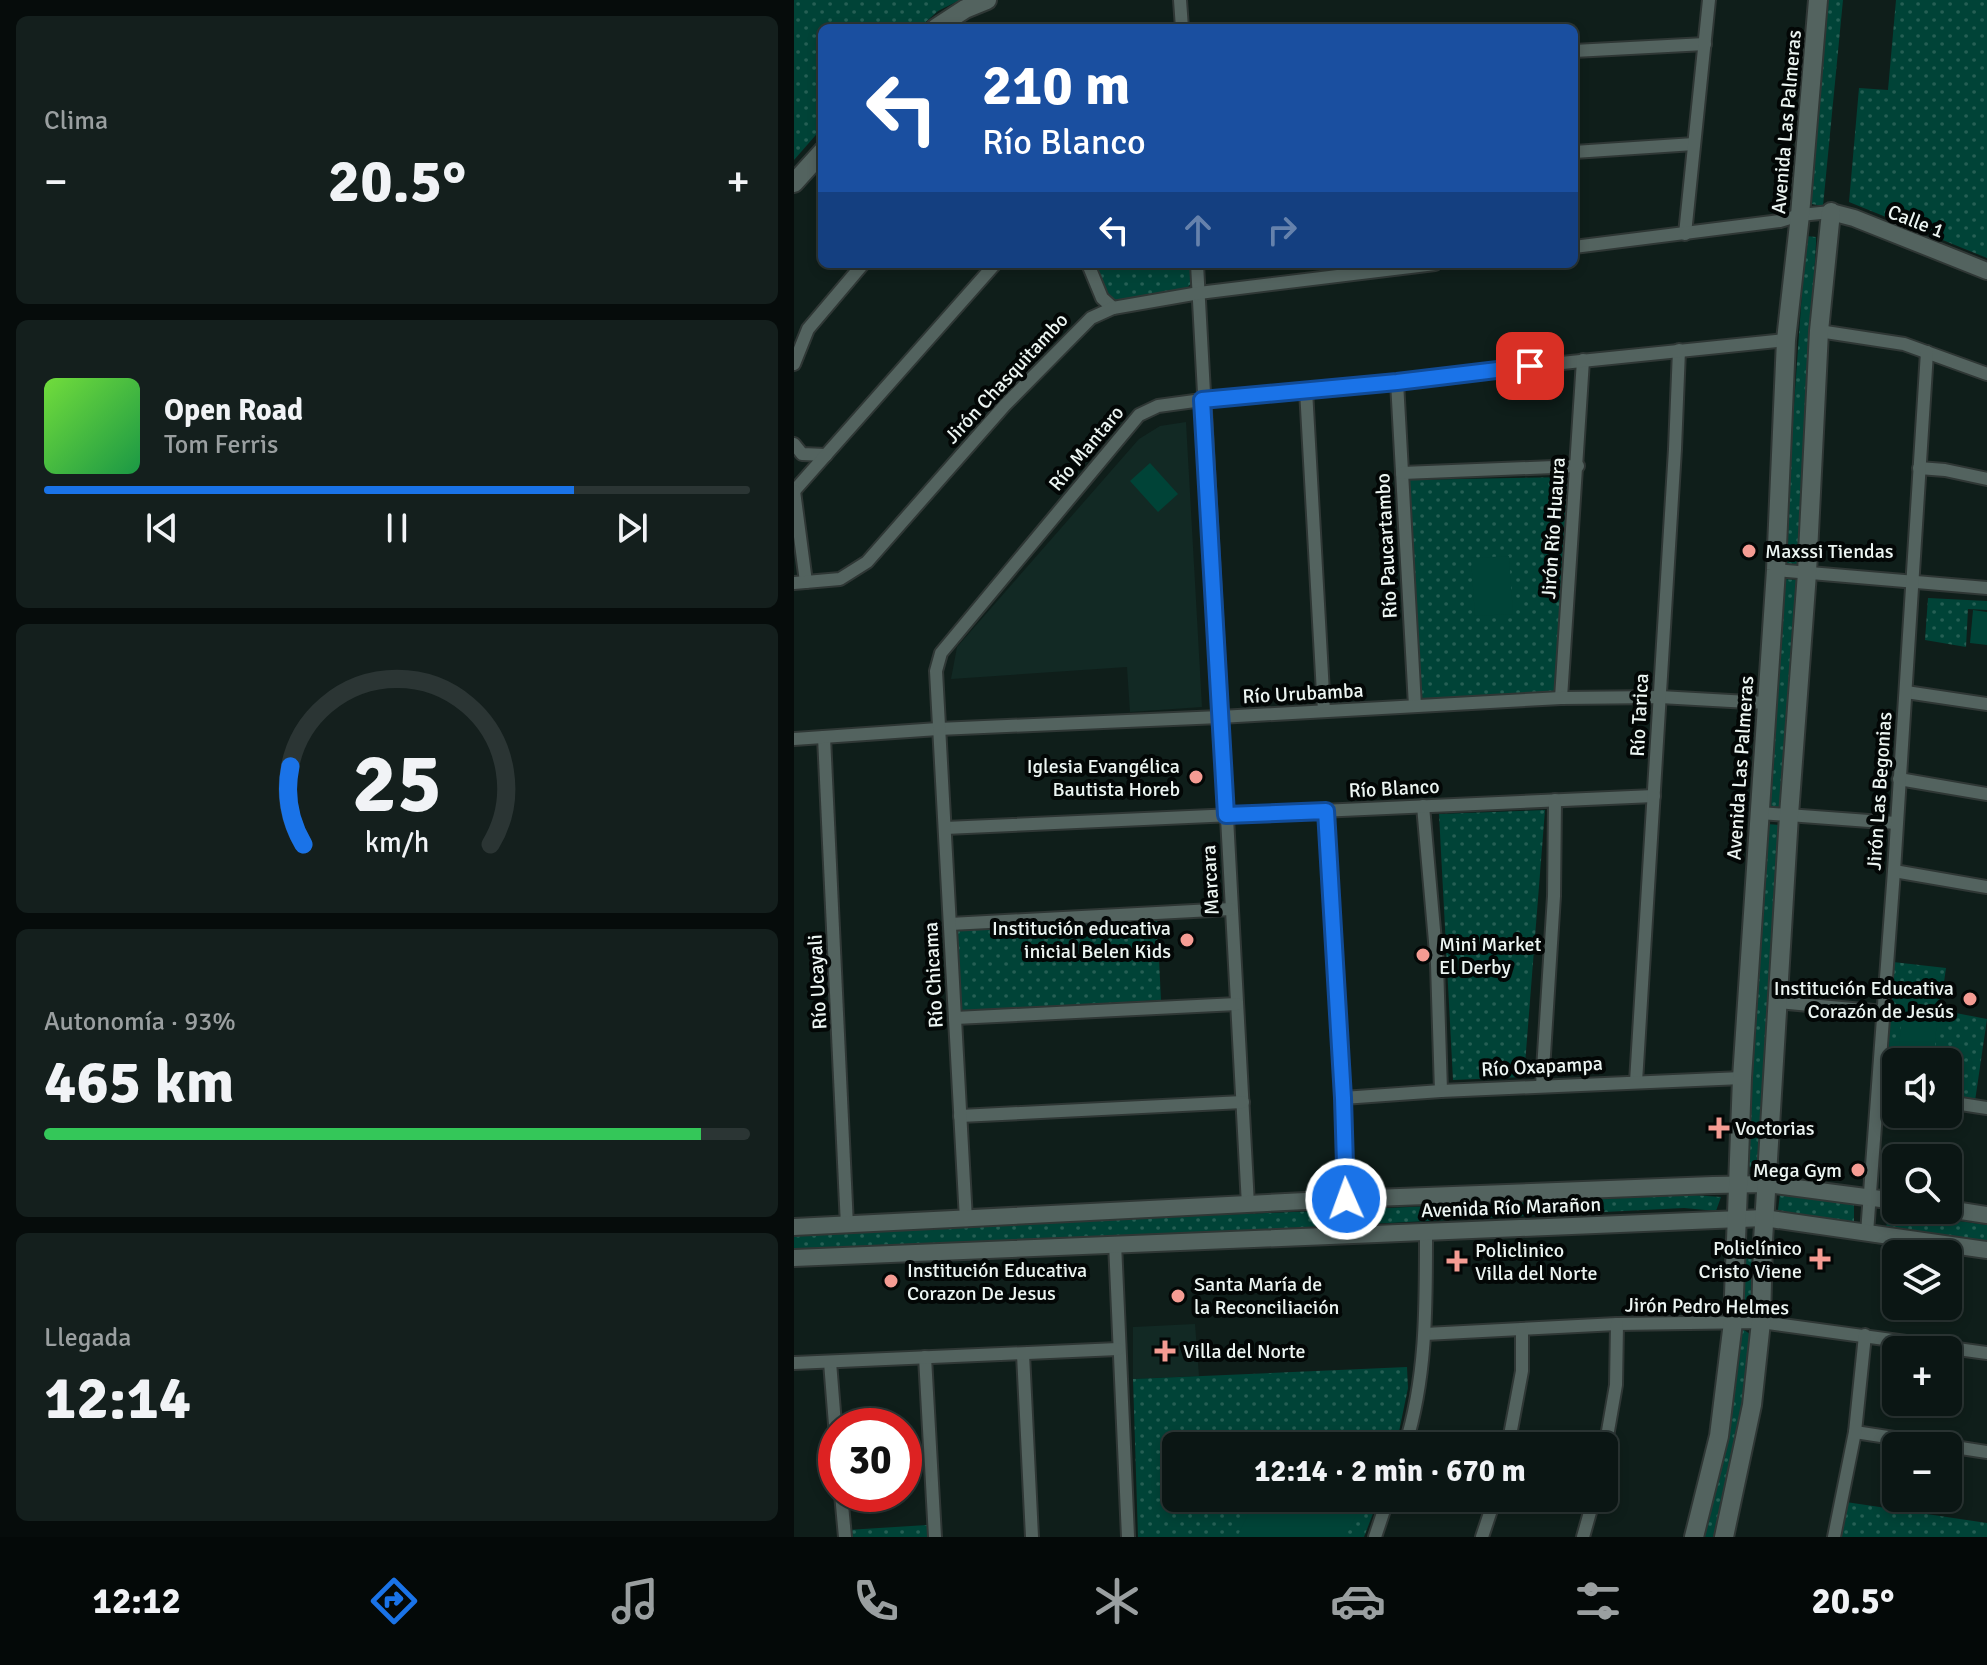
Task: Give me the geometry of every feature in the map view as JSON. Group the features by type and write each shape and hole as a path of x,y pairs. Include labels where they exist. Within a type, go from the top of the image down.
{"main road":[{"path":"942,24 965,9 987,0"},
{"name":"Avenida Las Palmeras","path":"1694,1537 1719,1436 1733,1322 1742,1078 1776,570 1786,340 1818,0"},
{"path":"794,183 818,156"},
{"path":"1724,1537 1752,1405 1761,1322 1764,1218 1807,573 1819,331 1831,212"}],"street":[{"path":"1180,0 1182,24"},
{"path":"1685,234 1709,0"},
{"path":"1578,51 1705,44"},
{"path":"1578,152 1694,144"},
{"path":"1578,247 1831,212"},
{"name":"Calle 1","path":"1831,212 1854,218 1987,271"},
{"path":"794,364 808,329 860,268"},
{"path":"800,582 794,491 991,268"},
{"path":"1090,268 1102,298 1113,308"},
{"name":"Marcara","path":"1197,268 1202,400 1248,1205"},
{"name":"Jirón Chasquitambo","path":"800,582 840,579 867,562 1024,385 1083,324 1113,308 1199,293 1402,268"},
{"path":"1819,331 1874,338 1927,352 1987,374"},
{"name":"Río Mantaro","path":"938,729 936,671 941,653 1139,415 1158,406 1786,340"},
{"name":"Río Tarica","path":"1636,1082 1679,350"},
{"name":"Jirón Las Begonias","path":"1867,1233 1927,352"},
{"name":"Jirón Río Huaura","path":"1561,698 1583,360"},
{"name":"Río Paucartambo","path":"1397,382 1415,706"},
{"path":"1306,390 1324,711"},
{"path":"794,444 802,454 826,455"},
{"path":"1402,473 1578,466"},
{"path":"1919,468 1987,479"},
{"path":"1776,570 1987,588"},
{"path":"1906,692 1987,704"},
{"name":"Río Urubamba","path":"794,739 1561,698 1660,697 1766,703"},
{"name":"Río Chicama","path":"938,729 966,1220"},
{"name":"Río Ucayali","path":"824,737 847,1226"},
{"path":"1899,779 1987,794"},
{"name":"Río Blanco","path":"945,828 1654,796"},
{"path":"1542,1086 1554,896 1555,800"},
{"path":"1423,806 1437,964 1441,1091"},
{"path":"1326,811 1346,1199"},
{"path":"1760,813 1896,823"},
{"path":"1894,871 1987,887"},
{"path":"950,924 1231,909"},
{"path":"1777,1002 1884,1012"},
{"path":"955,1018 1237,1004"},
{"name":"Río Oxapampa","path":"1343,1098 1742,1078"},
{"path":"1962,1104 1986,1108 1987,1094"},
{"path":"960,1116 1243,1102"},
{"name":"Avenida Río Marañon","path":"794,1227 1346,1199 1737,1184 1767,1184 1882,1199"},
{"path":"1962,1211 1987,1215"},
{"name":"Avenida Río Marañon","path":"794,1258 1764,1218 1987,1250"},
{"path":"1408,1432 1425,1334 1426,1231"},
{"path":"1115,1243 1128,1537"},
{"name":"Jirón Pedro Helmes","path":"1425,1334 1617,1324 1761,1322 1987,1353"},
{"path":"1608,1432 1616,1385 1617,1324"},
{"path":"1511,1432 1522,1371 1522,1329"},
{"path":"1834,1537 1855,1432 1865,1335"},
{"path":"794,1363 1118,1349"},
{"path":"1023,1354 1032,1537"},
{"path":"925,1357 935,1537"},
{"path":"830,1362 834,1408"},
{"path":"1855,1432 1882,1436"},
{"path":"1962,1448 1987,1452"},
{"path":"843,1512 845,1537"},
{"path":"1375,1537 1383,1512"},
{"path":"1482,1537 1490,1512"},
{"path":"1583,1537 1590,1512"}],"shaded area":[{"path":"1186,422 1202,707 1130,712 1127,667 951,679 957,647 1139,439 1160,426"},
{"name":"Villa del Norte","path":"1195,1324 1199,1376 1133,1379 1133,1327"}],"green space":[{"path":"794,0 960,0 938,11 923,24 818,24 818,133 794,160"},
{"path":"1827,0 1843,0 1823,206 1806,203"},
{"path":"1896,0 1987,0 1987,258 1849,202 1859,88 1888,90"},
{"path":"1806,236 1816,237 1816,243 1798,567 1788,567 1783,559"},
{"path":"1096,268 1190,268 1191,283 1186,290 1120,302 1106,292"},
{"path":"1150,463 1178,494 1158,512 1130,481"},
{"path":"1571,477 1557,694 1418,699 1407,480"},
{"path":"1509,556 1513,614 1475,616 1471,558"},
{"path":"1784,579 1798,580 1781,805 1780,809 1771,809 1768,804"},
{"path":"1928,598 1987,601 1987,610 1968,609 1966,647 1925,640"},
{"path":"1973,610 1987,612 1987,645 1970,643"},
{"path":"1545,810 1524,1077 1453,1080 1439,814"},
{"path":"1767,824 1780,825 1760,1169 1740,1165"},
{"path":"1157,918 1161,1000 959,1011 955,929"},
{"path":"1893,962 1946,968 1940,1010 1987,1019 1975,1101 1962,1099 1962,1048 1887,1048"},
{"path":"1902,1013 1937,1016 1935,1048 1899,1048"},
{"path":"1780,1194 1854,1202 1854,1225 1778,1210"},
{"path":"1693,1195 1721,1197 1716,1211 1684,1208 794,1253 794,1233"},
{"path":"1962,1221 1987,1225 1987,1243 1886,1228 1887,1224 1962,1224"},
{"path":"1740,1243 1753,1243 1753,1312 1749,1317 1742,1317"},
{"path":"1741,1328 1753,1336 1740,1435 1717,1537 1700,1537"},
{"name":"Villa del Norte","path":"1407,1367 1408,1388 1399,1432 1162,1432 1162,1512 1374,1512 1364,1537 1138,1537 1133,1379"},
{"path":"1846,1502 1882,1507 1882,1512 1913,1512 1987,1523 1987,1537 1840,1537"},
{"path":"1249,1512 1358,1512 1345,1537 1237,1537"},
{"path":"927,1525 928,1537 848,1537 847,1530"}],"place":[{"name":"Maxssi Tiendas","path":"1749,551"},
{"name":"Iglesia Evangélica Bautista Horeb","path":"1196,777"},
{"name":"Institución educativa inicial Belen Kids","path":"1187,940"},
{"name":"Mini Market El Derby","path":"1423,955"},
{"name":"Institución Educativa Corazón de Jesús","path":"1970,999"},
{"name":"Voctorias","path":"1719,1128"},
{"name":"Mega Gym","path":"1858,1170"},
{"name":"Policlínico Cristo Viene","path":"1820,1259"},
{"name":"Policlinico Villa del Norte","path":"1457,1261"},
{"name":"Institución Educativa Corazon De Jesus","path":"891,1281"},
{"name":"Santa María de la Reconciliación","path":"1178,1296"},
{"name":"Villa del Norte","path":"1165,1351"}],"route":[{"path":"1346,1199 1326,811 1226,815 1202,400 1530,366"}]}
